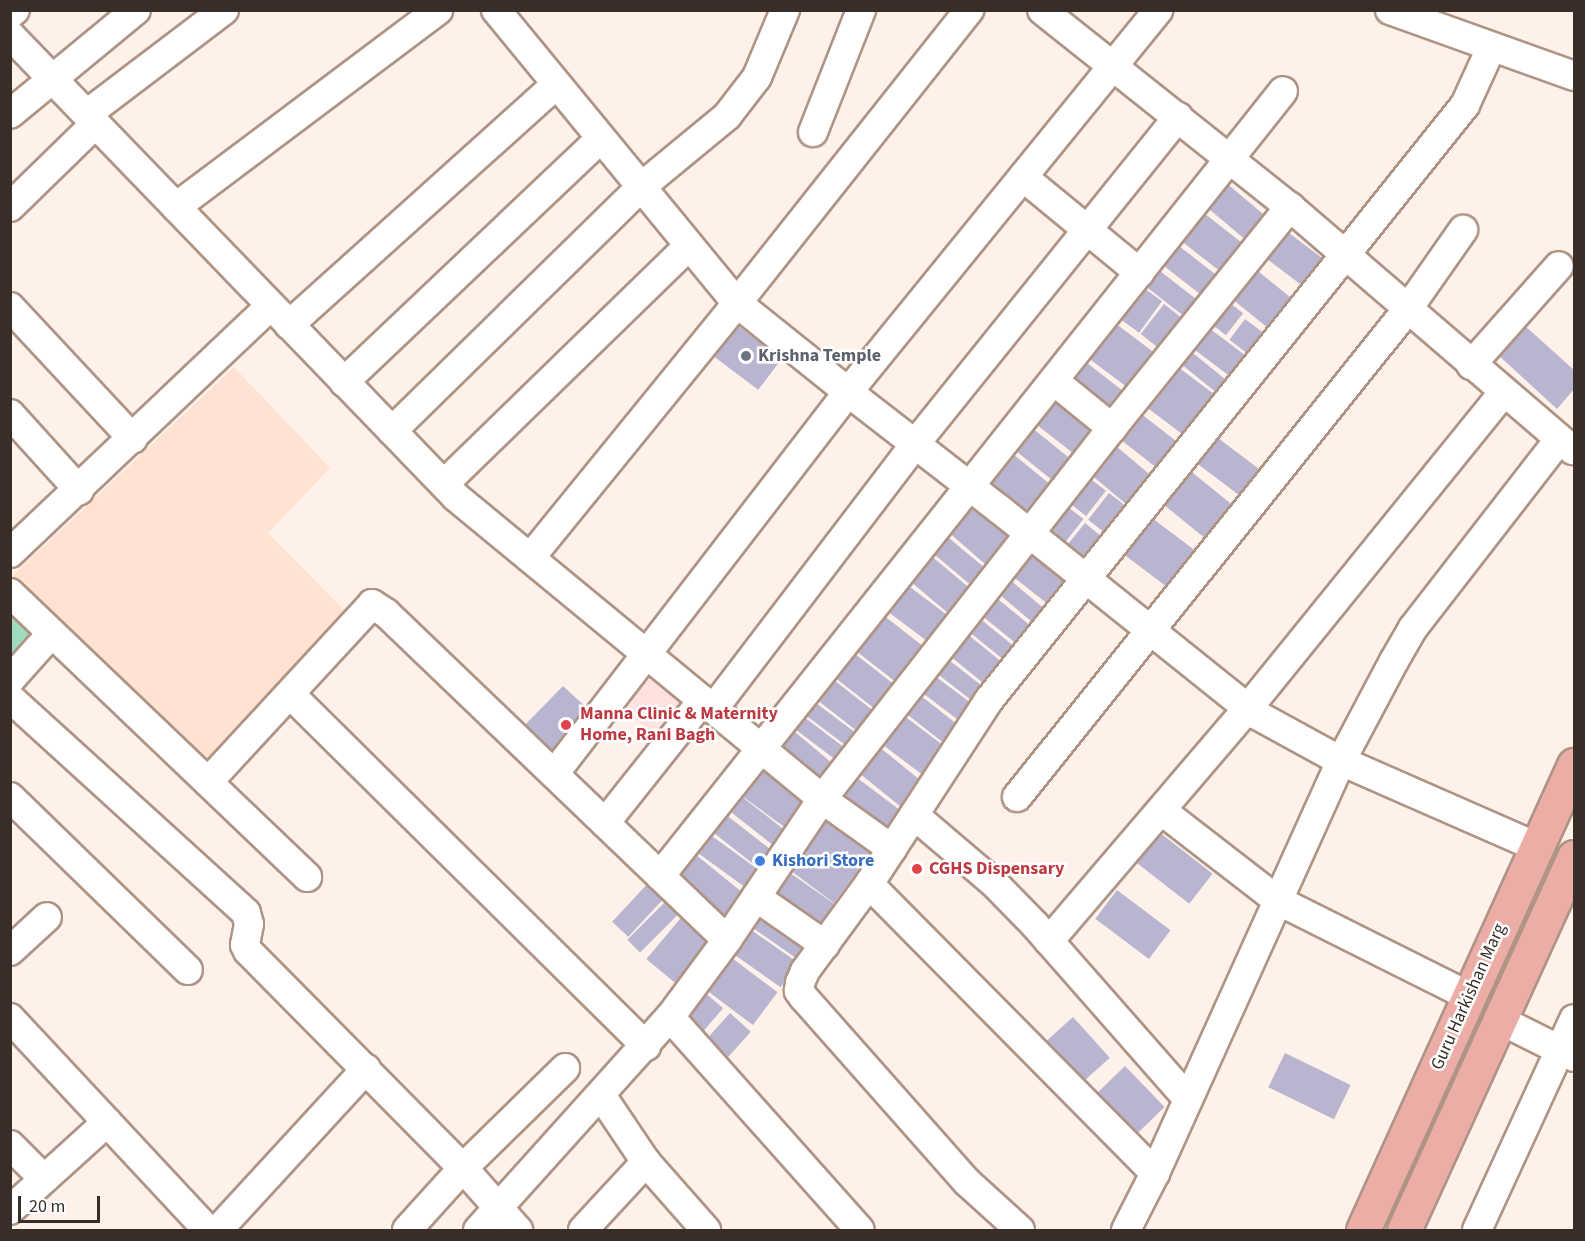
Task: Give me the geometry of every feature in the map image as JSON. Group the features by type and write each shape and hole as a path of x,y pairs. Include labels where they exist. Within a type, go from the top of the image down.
{"main road":[{"name":"Guru Harkishan Marg","path":"1363,1230 1575,765"},
{"path":"1404,1230 1502,1021 1575,857"}],"street":[{"path":"10,14 15,10"},
{"path":"10,114 136,10"},
{"path":"10,207 92,119 224,10"},
{"path":"176,207 438,10"},
{"path":"496,10 737,303 1248,708 1341,761 1537,847"},
{"path":"392,431 641,187 727,116 743,98 757,76 785,10"},
{"path":"813,132 861,10"},
{"path":"530,558 737,303 969,10"},
{"path":"1042,10 1231,158 1567,446 1413,628 1341,761 1155,1173 1126,1230"},
{"path":"554,774 848,392 1158,10"},
{"path":"1390,10 1491,48 1575,75"},
{"path":"10,35 279,316 444,484 822,799 892,849"},
{"path":"1020,1230 967,1182 804,998 799,990 800,982 869,884 989,700 1466,105 1491,48"},
{"path":"16,538 79,490 133,439 557,84"},
{"path":"660,876 1283,91"},
{"path":"604,823 708,704 1178,117"},
{"path":"344,382 601,138"},
{"path":"1023,177 1140,273"},
{"path":"478,1230 509,1220 601,1095 670,1017 727,940 822,799 1112,428 1290,207"},
{"path":"1017,797 1407,310 1463,230"},
{"path":"444,484 689,246"},
{"path":"1471,365 1559,266"},
{"path":"10,307 133,439"},
{"path":"1054,381 1112,428"},
{"path":"1049,941 1248,708 1503,393"},
{"path":"10,414 79,490"},
{"path":"10,593 307,877"},
{"path":"208,782 290,694 365,608 372,604 386,613 727,940"},
{"path":"10,680 51,634"},
{"path":"290,694 645,1046"},
{"path":"10,698 246,913 249,924 245,945 248,951 464,1168 509,1220"},
{"path":"10,796 188,970"},
{"path":"1162,811 1277,900 1469,996"},
{"path":"914,815 995,884 1049,941 1188,1099"},
{"path":"869,884 1155,1173"},
{"path":"756,897 825,945"},
{"path":"10,951 47,917"},
{"path":"670,1017 860,1230"},
{"path":"10,1018 107,1122 225,1227 366,1069"},
{"path":"1477,1230 1567,1054 1575,1019"},
{"path":"1502,1021 1567,1054"},
{"path":"407,1230 464,1168 565,1068"},
{"path":"601,1095 646,1162 706,1230"},
{"path":"10,1210 107,1122"},
{"path":"10,1145 44,1179"},
{"path":"583,1230 646,1162"}],"shaded area":[{"path":"234,367 330,468 268,533 346,612 209,768 11,577"},
{"path":"647,659 696,699 662,741 613,701"}],"green space":[{"path":"11,602 44,637 11,674"}],"building":[{"path":"1225,182 1270,220 1250,244 1205,206"},
{"path":"1200,210 1246,246 1224,274 1178,238"},
{"path":"1277,224 1328,263 1308,290 1257,251"},
{"path":"1174,242 1222,280 1207,299 1159,262"},
{"path":"1248,263 1297,303 1273,332 1224,293"},
{"path":"1155,267 1201,303 1188,319 1142,284"},
{"path":"1141,286 1162,301 1139,333 1118,318"},
{"path":"1221,296 1243,313 1226,335 1204,318"},
{"path":"1164,304 1186,321 1163,351 1141,334"},
{"path":"1245,319 1270,338 1254,358 1229,340"},
{"name":"Krishna Temple","path":"733,322 782,359 758,390 710,353"},
{"path":"1201,322 1252,361 1236,381 1185,343"},
{"path":"1115,323 1160,357 1133,392 1089,358"},
{"path":"1523,324 1574,370 1574,389 1557,409 1497,354"},
{"path":"1183,345 1234,386 1223,398 1173,357"},
{"path":"1082,359 1132,398 1113,421 1064,383"},
{"path":"1170,361 1225,403 1194,443 1139,402"},
{"path":"1057,395 1103,431 1081,459 1035,423"},
{"path":"1135,409 1185,448 1164,474 1115,435"},
{"path":"1031,427 1078,465 1060,487 1013,449"},
{"path":"1218,438 1259,469 1239,495 1198,464"},
{"path":"1110,441 1159,482 1135,511 1086,470"},
{"path":"1008,450 1059,491 1031,524 981,483"},
{"path":"1188,469 1232,504 1204,538 1161,502"},
{"path":"1083,473 1106,491 1086,516 1063,498"},
{"path":"1109,493 1135,513 1114,540 1088,520"},
{"path":"972,497 1020,538 992,570 944,529"},
{"path":"1059,500 1083,519 1059,550 1035,531"},
{"path":"1148,515 1195,551 1167,587 1120,552"},
{"path":"1085,523 1110,543 1087,571 1062,551"},
{"path":"943,533 990,573 976,590 929,550"},
{"path":"1029,541 1076,578 1053,608 1006,571"},
{"path":"929,554 974,592 953,617 908,579"},
{"path":"1003,574 1048,612 1037,626 991,588"},
{"path":"902,581 953,620 933,646 882,607"},
{"path":"989,592 1035,629 1020,647 975,610"},
{"path":"878,611 928,650 900,685 850,646"},
{"path":"973,613 1018,650 1007,663 962,626"},
{"path":"961,629 1006,666 988,687 943,651"},
{"path":"850,650 898,688 879,712 831,674"},
{"path":"940,653 987,690 976,704 929,667"},
{"path":"927,670 975,706 962,723 914,687"},
{"path":"830,677 878,715 862,735 814,697"},
{"path":"563,686 587,708 566,729 576,737 556,759 522,728"},
{"path":"912,689 960,727 946,745 898,707"},
{"path":"812,700 862,737 852,750 802,713"},
{"path":"895,709 946,748 924,776 873,738"},
{"path":"800,714 850,752 841,764 791,726"},
{"path":"789,727 836,767 818,788 771,748"},
{"path":"872,741 921,781 900,806 851,767"},
{"path":"763,757 817,796 791,832 737,793"},
{"path":"848,771 899,810 881,833 830,795"},
{"path":"736,792 787,832 776,847 724,807"},
{"path":"826,807 877,846 834,903 783,865"},
{"path":"720,810 773,851 759,869 706,827"},
{"path":"705,831 758,870 745,888 692,849"},
{"path":"1159,832 1213,874 1189,904 1136,862"},
{"path":"690,850 744,893 720,923 666,880"},
{"path":"783,868 836,905 816,934 763,897"},
{"path":"651,880 667,895 628,937 612,922"},
{"path":"1117,890 1171,930 1149,959 1095,919"},
{"path":"669,898 682,911 640,952 627,940"},
{"path":"762,905 814,941 800,961 748,925"},
{"path":"685,913 718,941 679,987 646,959"},
{"path":"747,927 798,963 781,987 730,952"},
{"path":"728,955 778,992 753,1025 703,988"},
{"path":"702,990 723,1008 698,1038 676,1019"},
{"path":"730,1013 751,1032 724,1061 703,1043"},
{"path":"1073,1017 1110,1058 1075,1089 1038,1048"},
{"path":"1285,1053 1351,1085 1334,1119 1268,1087"},
{"path":"1125,1066 1165,1107 1131,1140 1091,1099"}],"place":[{"name":"Krishna Temple","path":"746,356"},
{"name":"Manna Clinic & Maternity Home, Rani Bagh","path":"566,725"},
{"name":"Kishori Store","path":"760,861"},
{"name":"CGHS Dispensary","path":"917,869"}]}
